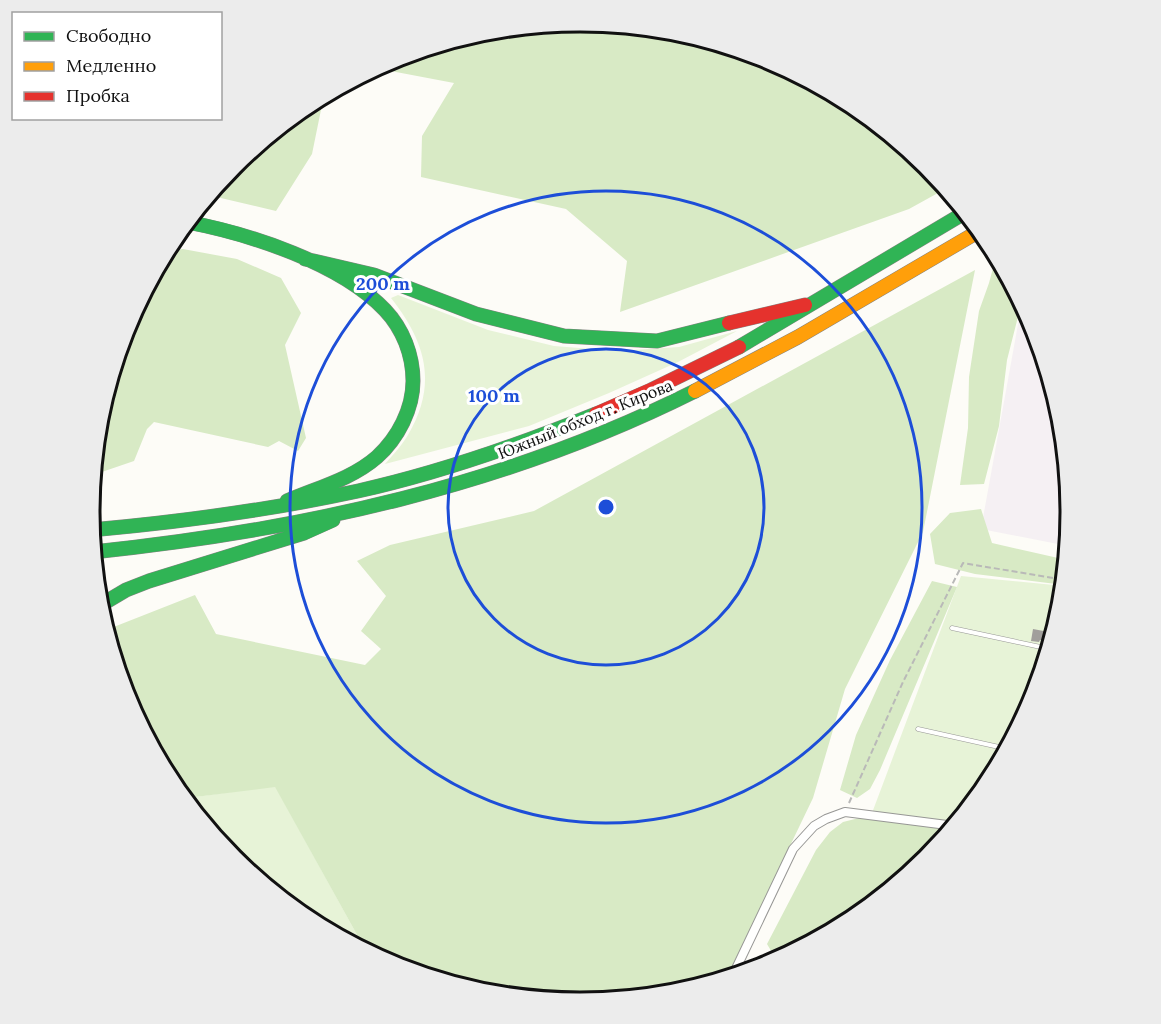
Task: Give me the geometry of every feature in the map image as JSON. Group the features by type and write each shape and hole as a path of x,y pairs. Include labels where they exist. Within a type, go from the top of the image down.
{"main road":[{"name":"Южный обход г. Кирова","path":"101,529 153,525 322,499 392,483 545,433 668,382 735,348 959,216"},
{"path":"196,224 230,231 304,259 356,287 375,300 393,320 409,350 412,365 412,394 404,420 389,444 377,457 344,477 280,505"},
{"name":"Южный обход г. Кирова","path":"102,551 240,535 343,515 503,470 570,446 682,398 748,365 973,235"},
{"path":"304,259 374,275 476,315 564,336 657,341 811,304"},
{"path":"108,601 126,590 149,581 304,533 343,515"}],"street":[{"path":"737,966 793,849 814,826 845,812 946,825"}],"lane":[{"path":"952,628 1041,647"},
{"path":"918,729 1000,747"}],"path":[{"path":"845,812 903,682 963,563 1056,579"}],"shaded area":[{"path":"1019,317 1045,388 1052,418 1060,481 1060,544 981,529"}],"green space":[{"path":"580,32 612,33 674,41 735,57 793,81 821,96 873,131 939,192 909,209 620,312 627,261 566,209 421,177 422,136 454,83 390,71 456,48 518,36"},
{"path":"321,107 312,154 276,211 217,197 264,151"},
{"path":"178,249 237,259 281,278 301,313 285,345 306,438 298,451 279,441 268,447 154,422 147,429 134,461 102,472 109,418 126,358 150,299"},
{"path":"993,266 1018,315 1007,360 999,426 984,484 960,485 968,428 969,377 979,311"},
{"path":"975,270 923,532 845,689 813,798 731,968 674,983 643,988 612,991 549,991 487,983 456,976 426,967 368,943 359,938 275,787 194,798 164,752 137,696 114,627 195,595 216,634 365,665 381,649 361,631 386,596 357,561 390,545 534,511"},
{"path":"398,295 488,330 554,346 618,351 679,347 737,331 678,362 529,426 385,464 406,439 423,398 425,381 420,347 403,314 391,298"},
{"path":"981,509 992,543 1059,558 1056,584 975,574 935,564 930,534 950,513"},
{"path":"961,576 1055,585 1045,636 1024,696 997,752 962,805 947,823 872,813"},
{"path":"932,581 957,587 880,770 870,789 857,798 840,790 856,735 890,660"},
{"path":"275,786 359,938 314,912 264,873 219,829 195,797"},
{"path":"859,818 944,827 897,873 847,912 772,952 767,944 816,850 830,832 843,822"}],"building":[{"path":"1033,629 1046,631 1043,641 1031,641"}],"traffic: fast":[{"path":"739,347 959,216"},
{"path":"196,224 238,234 293,253 344,278 385,310 397,325 409,352 413,371 410,402 398,432 385,449 357,471 287,501"},
{"path":"305,259 374,275 476,314 564,336 657,341 729,323"},
{"path":"102,551 249,531 402,499 476,478 550,453 623,424 695,391"},
{"path":"101,529 225,515 358,491 419,476 479,457 596,414"},
{"path":"108,601 126,590 149,581 304,533 333,520"}],"traffic: slow":[{"path":"695,391 798,337 973,235"}],"traffic: jam":[{"path":"729,323 805,305"},
{"path":"596,414 739,347"}]}
